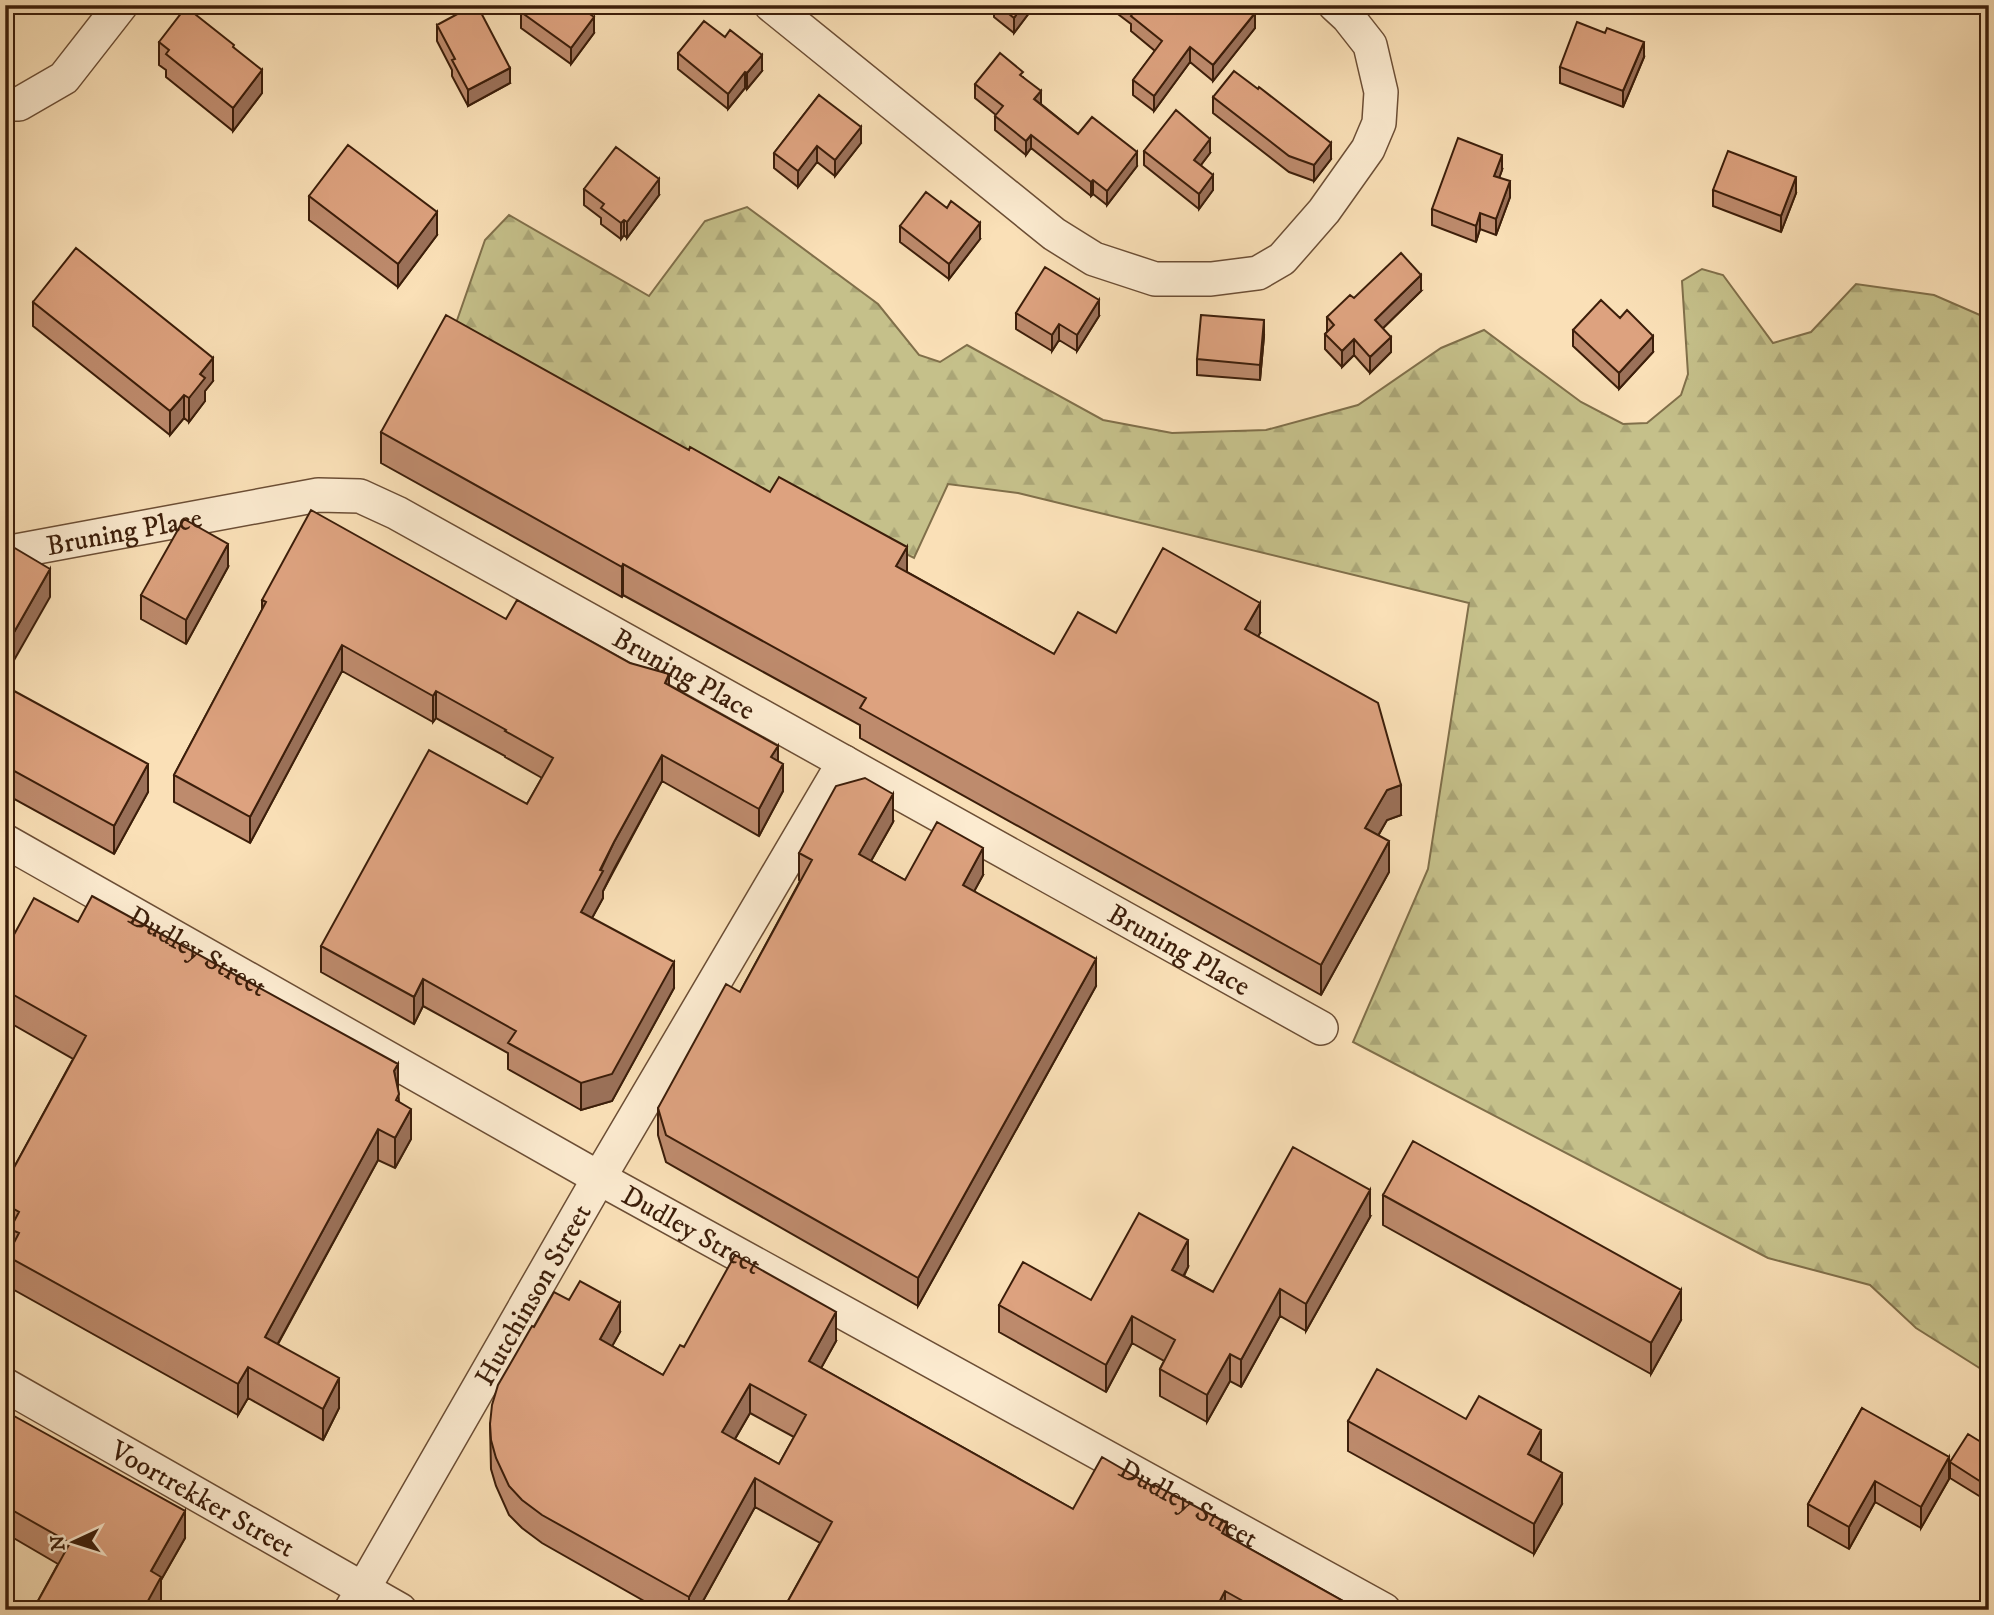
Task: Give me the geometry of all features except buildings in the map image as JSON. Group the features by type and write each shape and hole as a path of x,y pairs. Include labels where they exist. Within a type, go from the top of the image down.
{"street":[{"path":"5,104 19,104 64,78 121,5"},
{"path":"771,5 1054,234 1094,259 1155,279 1211,279 1258,273 1282,259 1324,211 1368,149 1379,123 1381,92 1370,45 1335,5"},
{"name":"Bruning Place","path":"5,553 318,495 360,496 397,513 1321,1028"},
{"name":"Hutchinson Street","path":"356,1599 599,1178 844,762"},
{"name":"Dudley Street","path":"5,841 599,1178 1384,1610"},
{"name":"Voortrekker Street","path":"5,1385 356,1599 400,1610"}],"green space":[{"path":"747,207 878,304 919,355 940,362 967,345 1103,420 1172,433 1266,430 1358,405 1441,348 1484,330 1581,402 1623,424 1647,423 1681,395 1688,374 1682,281 1702,269 1723,275 1773,343 1811,332 1856,284 1934,295 1989,319 1989,1374 1916,1328 1870,1285 1768,1258 1353,1042 1428,869 1469,603 1018,493 948,484 914,558 788,495 763,500 454,329 485,240 509,215 649,296 705,221"}]}
